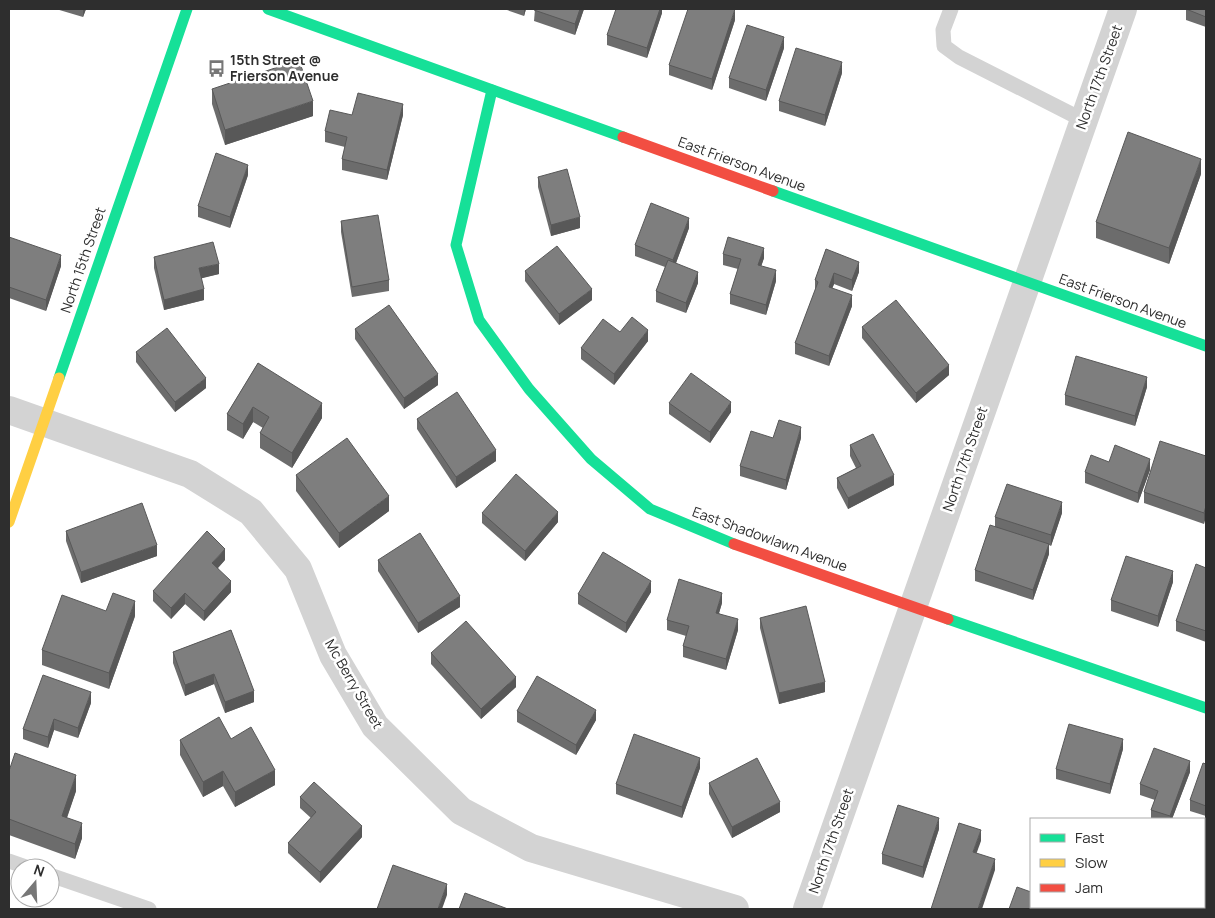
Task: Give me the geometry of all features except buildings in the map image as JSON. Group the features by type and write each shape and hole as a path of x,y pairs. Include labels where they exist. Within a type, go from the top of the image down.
{"street":[{"name":"North 15th Street","path":"9,522 186,9"},
{"name":"East Frierson Avenue","path":"268,9 1206,346"},
{"name":"North 17th Street","path":"807,909 1123,9"},
{"name":"East Shadowlawn Avenue","path":"492,90 456,245 480,320 529,389 591,460 650,509 719,539 1206,708"},
{"name":"Mc Berry Street","path":"9,410 190,474 251,512 298,570 333,655 375,726 462,811 531,848 735,909"}],"lane":[{"path":"951,9 943,30 944,46 959,57 1083,120"},
{"path":"60,878 149,909"}],"traffic: fast":[{"path":"59,378 187,9"},
{"path":"268,9 623,137"},
{"path":"492,90 456,245 479,320 529,389 591,459 650,509 734,544"},
{"path":"773,191 1206,346"},
{"path":"948,619 1206,708"}],"traffic: slow":[{"path":"9,522 59,378"}],"traffic: jam":[{"path":"623,137 773,191"},
{"path":"734,544 948,619"}],"place":[{"name":"15th Street @ Frierson Avenue","path":"216,68"}]}
